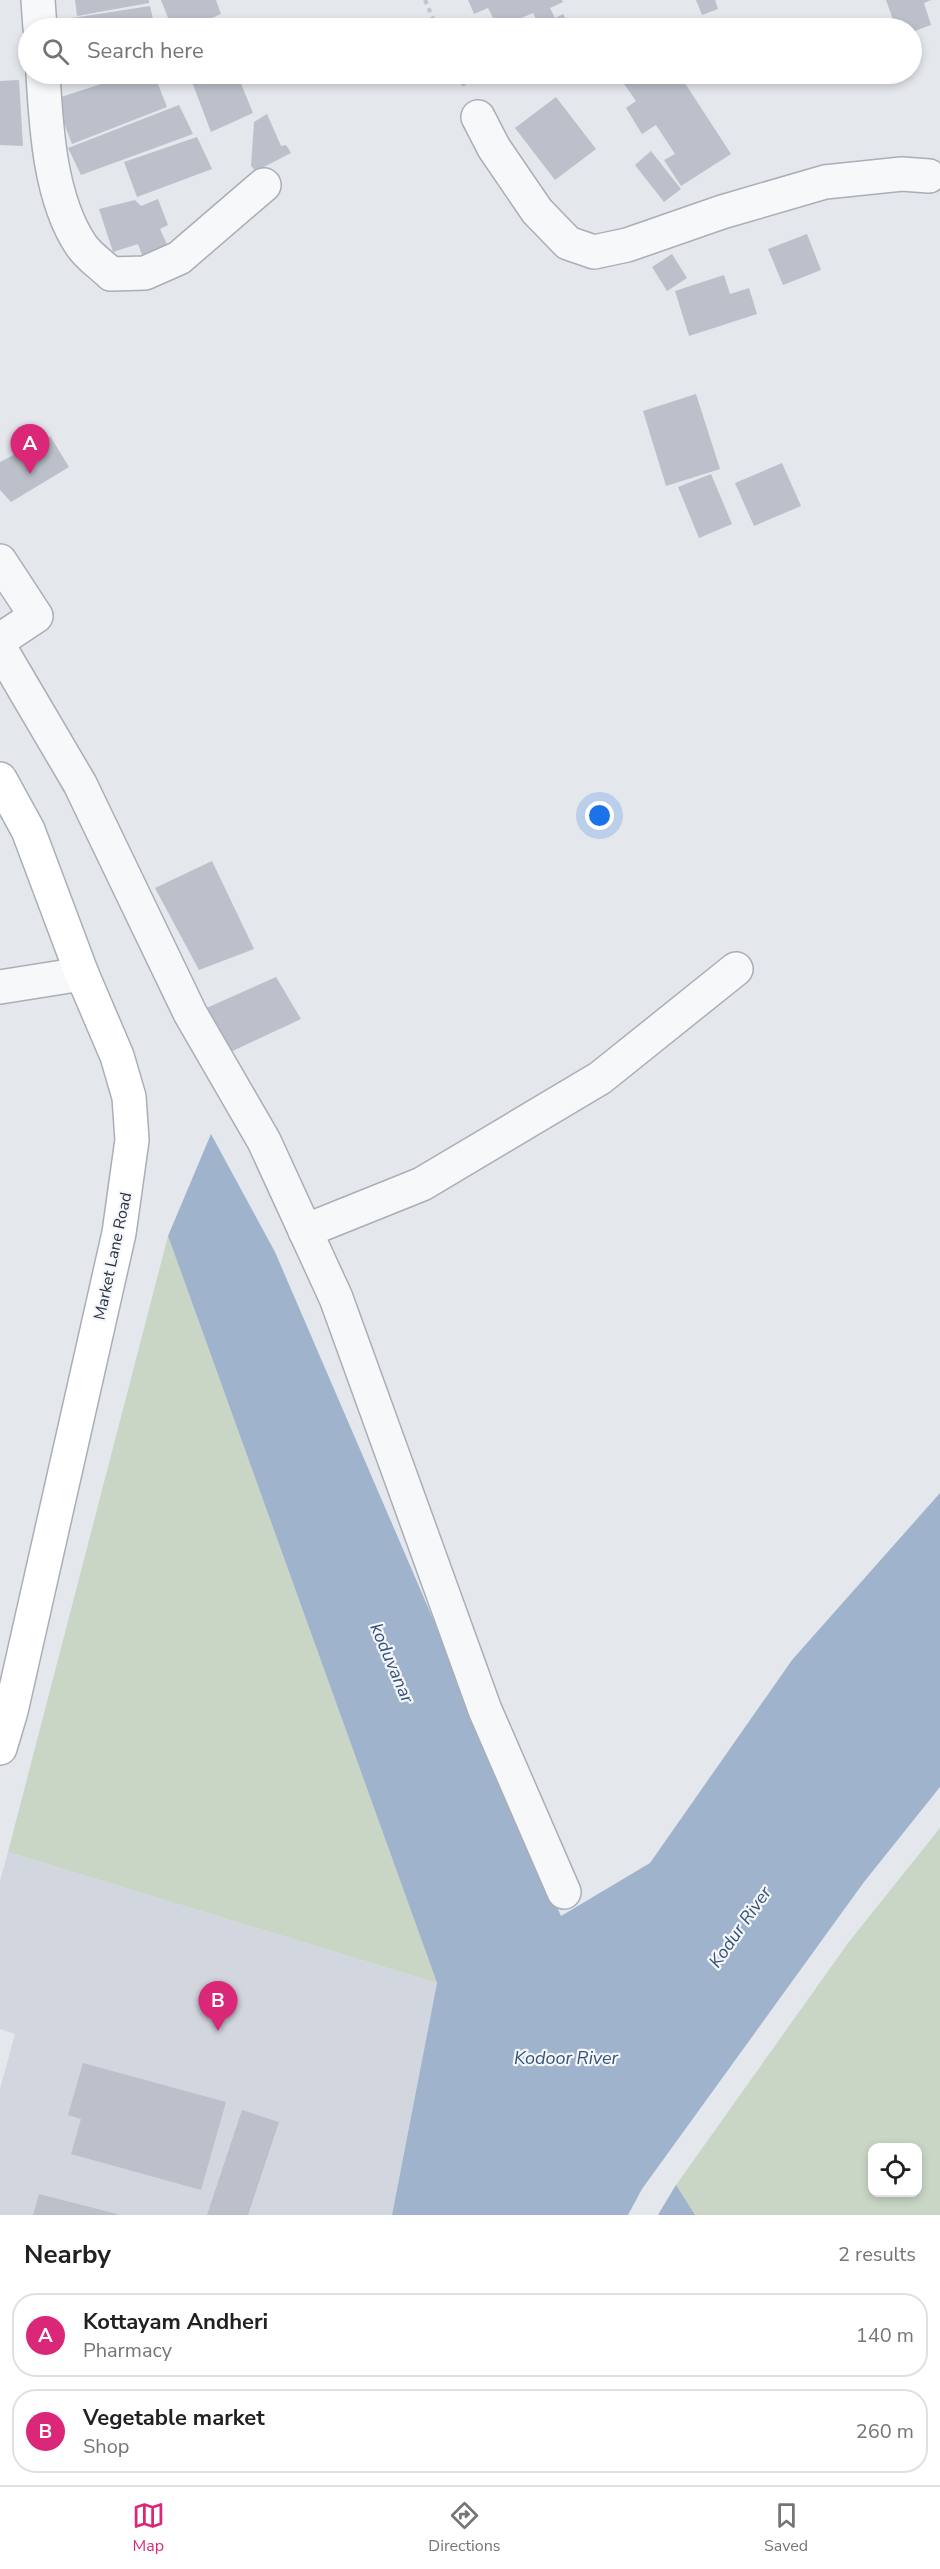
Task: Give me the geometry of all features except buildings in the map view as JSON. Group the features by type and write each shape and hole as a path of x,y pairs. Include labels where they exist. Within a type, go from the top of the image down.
{"main road":[{"name":"Market Lane Road","path":"0,779 28,830 82,974 117,1056 129,1096 132,1140 119,1233 0,1748"}],"street":[{"path":"38,0 39,18"},
{"path":"44,84 47,131 62,206 81,246 111,274 145,273 178,258 264,185"},
{"path":"478,117 494,148 537,211 568,243 594,252 627,245 722,212 825,182 902,174 936,180"},
{"path":"0,561 36,616 0,640"},
{"path":"0,648 80,784 190,1013 264,1141 336,1298 485,1710 564,1892"},
{"path":"305,1231 422,1184 600,1078 736,969"},
{"path":"0,987 82,974"}],"path":[{"path":"425,0 433,18"}],"shaded area":[{"path":"8,1852 437,1983 392,2215 0,2215 0,2089 15,2034 0,2029 0,1881"}],"green space":[{"path":"168,1236 437,1983 8,1852"},
{"path":"940,1828 940,2215 658,2215 676,2185 848,1943"}],"water":[{"name":"Kodoor River","path":"211,1134 275,1252 561,1916 650,1863 792,1660 940,1493 940,1787 864,1882 642,2189 628,2215 392,2215 437,1983 168,1236"},
{"path":"676,2185 695,2215 658,2215"}],"place":[{"name":"Kottayam Andheri","path":"30,474"},
{"name":"Vegetable market","path":"218,2031"}],"water label":[{"name":"koduvanar","path":"392,1663"},
{"name":"Kodur River","path":"740,1927"}]}
